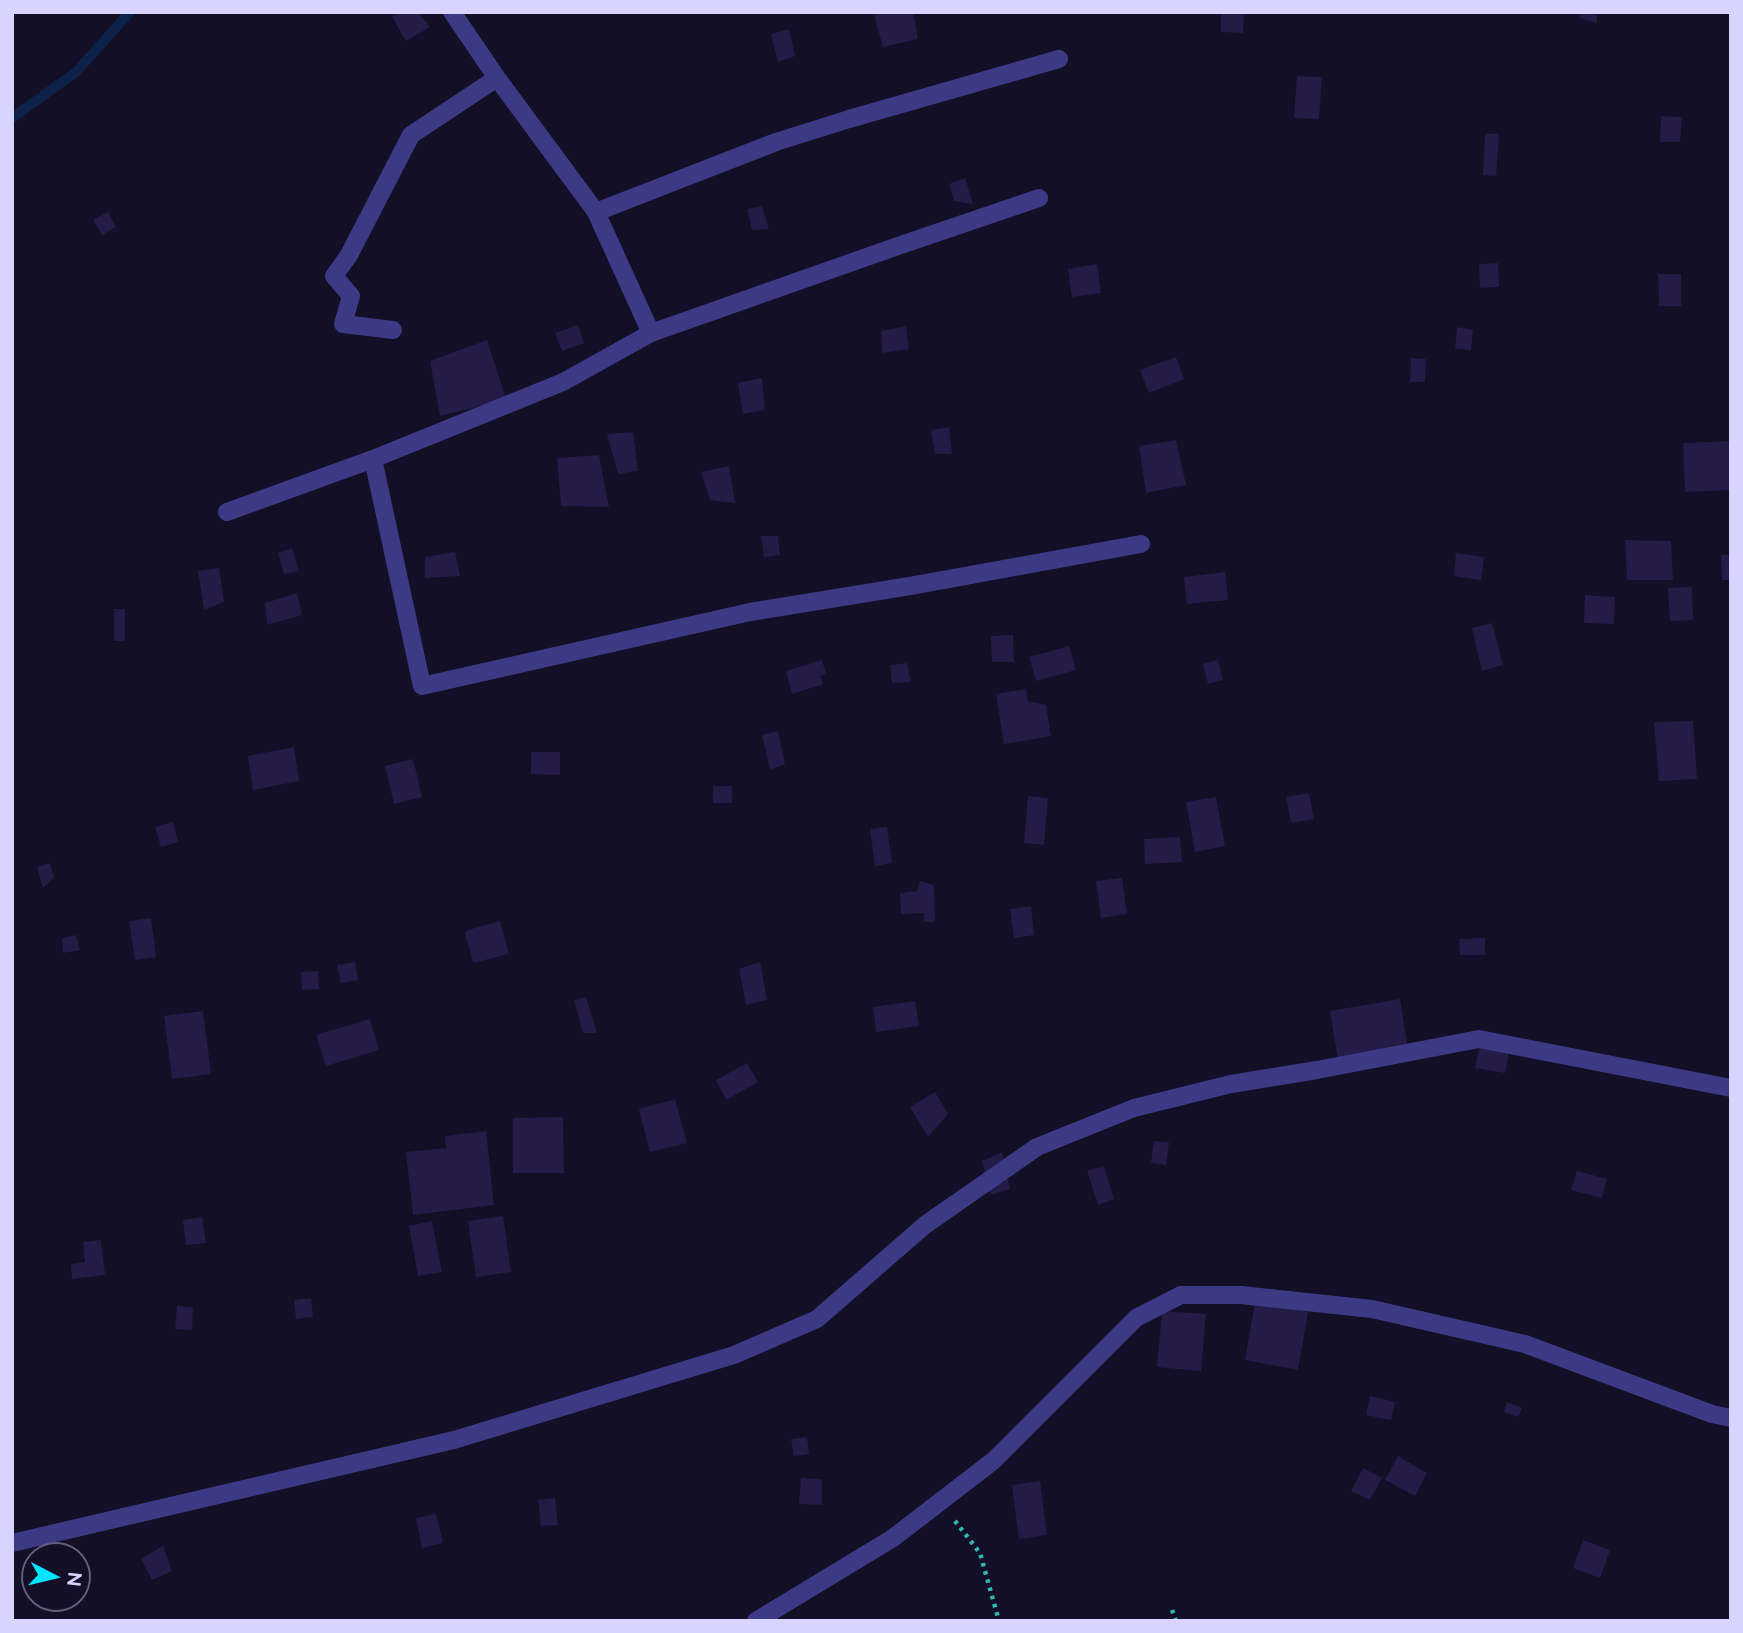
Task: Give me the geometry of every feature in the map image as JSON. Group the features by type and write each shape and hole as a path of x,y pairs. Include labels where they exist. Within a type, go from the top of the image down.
{"street":[{"path":"452,12 596,212 651,332"},
{"path":"596,212 776,142 1059,59"},
{"path":"393,330 343,324 351,296 334,276 349,255 411,135 497,78"},
{"path":"227,512 373,459 563,382 651,332 1039,198"},
{"path":"373,459 422,686 750,612 1141,544"},
{"path":"12,1543 454,1440 734,1355 817,1319 925,1225 1037,1147 1134,1108 1231,1084 1331,1068 1479,1039 1731,1088"},
{"path":"756,1621 893,1538 992,1461 1136,1318 1181,1296 1241,1295 1372,1308 1525,1344 1712,1414 1731,1418"}],"path":[{"path":"940,1502 980,1553 999,1621"},
{"path":"1172,1610 1176,1621"}],"building":[{"path":"401,12 418,12 430,27 406,41 392,17"},
{"path":"913,12 918,39 883,47 874,15"},
{"path":"1221,12 1244,12 1243,33 1221,32"},
{"path":"1580,12 1597,15 1597,23 1579,18"},
{"path":"789,29 795,56 778,62 771,34"},
{"path":"1297,76 1322,77 1319,119 1294,118"},
{"path":"1661,116 1682,117 1680,142 1660,142"},
{"path":"1485,134 1499,134 1496,176 1483,175"},
{"path":"965,178 973,204 954,201 949,184"},
{"path":"762,206 769,229 752,230 747,209"},
{"path":"108,212 116,227 102,235 93,220"},
{"path":"1498,263 1499,287 1480,288 1479,264"},
{"path":"1097,264 1101,293 1072,297 1068,269"},
{"path":"1658,274 1681,274 1681,306 1659,306"},
{"path":"578,325 584,343 562,351 555,333"},
{"path":"906,326 909,349 882,353 881,331"},
{"path":"1457,327 1473,330 1471,350 1455,349"},
{"path":"487,340 506,399 440,416 430,361"},
{"path":"1176,357 1184,379 1149,393 1140,370"},
{"path":"1411,358 1426,359 1425,382 1410,382"},
{"path":"762,378 765,410 743,414 738,383"},
{"path":"949,427 952,454 935,454 931,430"},
{"path":"633,432 638,471 618,474 607,434"},
{"path":"1176,440 1186,485 1146,493 1139,446"},
{"path":"1731,441 1731,490 1685,492 1683,443"},
{"path":"599,455 609,507 561,506 557,458"},
{"path":"729,466 735,503 710,500 701,472"},
{"path":"761,536 778,536 780,555 764,557"},
{"path":"1625,540 1671,541 1673,580 1627,580"},
{"path":"292,548 299,571 284,574 278,553"},
{"path":"455,552 460,576 425,578 425,557"},
{"path":"1456,553 1484,557 1481,580 1454,576"},
{"path":"1731,554 1731,580 1722,580 1721,555"},
{"path":"219,568 224,602 204,610 198,571"},
{"path":"1225,572 1228,600 1187,604 1184,577"},
{"path":"1691,587 1693,620 1670,621 1668,588"},
{"path":"297,593 302,615 267,625 265,603"},
{"path":"1585,595 1615,597 1614,624 1584,623"},
{"path":"114,609 125,609 125,641 114,641"},
{"path":"1492,623 1503,665 1482,671 1472,628"},
{"path":"1013,635 1014,662 992,662 991,636"},
{"path":"1069,646 1076,670 1036,681 1029,657"},
{"path":"822,660 826,674 820,676 823,684 792,694 786,671"},
{"path":"1218,660 1223,680 1208,684 1203,664"},
{"path":"907,663 911,682 892,683 890,665"},
{"path":"1026,689 1028,701 1046,705 1051,736 1004,744 996,694"},
{"path":"1693,721 1697,779 1659,781 1654,722"},
{"path":"778,731 785,764 770,770 762,735"},
{"path":"294,747 299,781 253,790 248,756"},
{"path":"531,752 560,752 560,775 531,774"},
{"path":"413,759 422,797 394,804 385,766"},
{"path":"713,786 732,786 732,803 713,803"},
{"path":"1309,793 1314,819 1291,823 1286,797"},
{"path":"1028,796 1048,798 1044,845 1024,843"},
{"path":"1216,797 1225,846 1195,852 1186,802"},
{"path":"173,822 178,842 161,847 155,827"},
{"path":"887,827 892,863 875,866 870,829"},
{"path":"1180,837 1182,862 1145,864 1144,839"},
{"path":"50,863 54,878 43,888 37,867"},
{"path":"1122,878 1127,914 1101,918 1096,881"},
{"path":"920,881 934,885 935,922 924,922 924,913 901,914 900,893 917,891"},
{"path":"1031,906 1034,935 1014,938 1010,909"},
{"path":"151,918 156,957 135,960 129,921"},
{"path":"500,921 509,954 473,963 465,933"},
{"path":"76,935 80,950 63,953 62,938"},
{"path":"1485,938 1485,955 1460,955 1459,939"},
{"path":"355,962 358,980 341,983 337,965"},
{"path":"760,962 767,1000 746,1005 739,969"},
{"path":"318,971 319,989 302,990 301,972"},
{"path":"586,997 597,1033 583,1033 574,1000"},
{"path":"1400,999 1408,1049 1338,1060 1330,1011"},
{"path":"915,1001 919,1026 876,1032 873,1007"},
{"path":"203,1011 211,1074 172,1079 164,1016"},
{"path":"370,1019 379,1050 326,1066 316,1035"},
{"path":"1480,1042 1510,1048 1505,1073 1475,1068"},
{"path":"747,1063 758,1082 726,1100 716,1080"},
{"path":"935,1092 948,1114 928,1137 910,1107"},
{"path":"675,1099 687,1143 650,1152 639,1109"},
{"path":"563,1117 564,1173 513,1173 513,1118"},
{"path":"486,1131 494,1205 413,1215 406,1152 446,1148 445,1136"},
{"path":"1154,1141 1169,1142 1166,1165 1151,1163"},
{"path":"1002,1152 1010,1189 991,1195 982,1161"},
{"path":"1104,1166 1114,1199 1098,1205 1087,1171"},
{"path":"1577,1171 1607,1179 1602,1198 1571,1190"},
{"path":"503,1216 511,1272 476,1277 468,1221"},
{"path":"202,1217 206,1243 186,1245 183,1220"},
{"path":"432,1221 442,1272 418,1276 409,1226"},
{"path":"101,1240 105,1275 72,1279 71,1264 85,1262 83,1242"},
{"path":"311,1298 313,1317 296,1319 294,1300"},
{"path":"1255,1302 1308,1312 1298,1370 1245,1360"},
{"path":"177,1306 193,1307 192,1330 175,1329"},
{"path":"1162,1311 1206,1314 1201,1371 1157,1367"},
{"path":"1370,1396 1395,1402 1391,1420 1366,1415"},
{"path":"1507,1402 1522,1408 1518,1417 1504,1412"},
{"path":"807,1437 809,1454 794,1456 791,1439"},
{"path":"1398,1456 1427,1473 1415,1496 1385,1480"},
{"path":"1363,1468 1382,1478 1370,1500 1351,1491"},
{"path":"801,1478 822,1479 822,1505 799,1504"},
{"path":"1040,1481 1047,1535 1019,1539 1012,1485"},
{"path":"555,1498 558,1525 541,1526 538,1500"},
{"path":"436,1514 443,1543 422,1548 416,1518"},
{"path":"1583,1540 1610,1550 1600,1578 1573,1568"},
{"path":"163,1546 172,1571 152,1580 141,1559"}],"waterway":[{"path":"12,118 76,72 130,12"}]}
